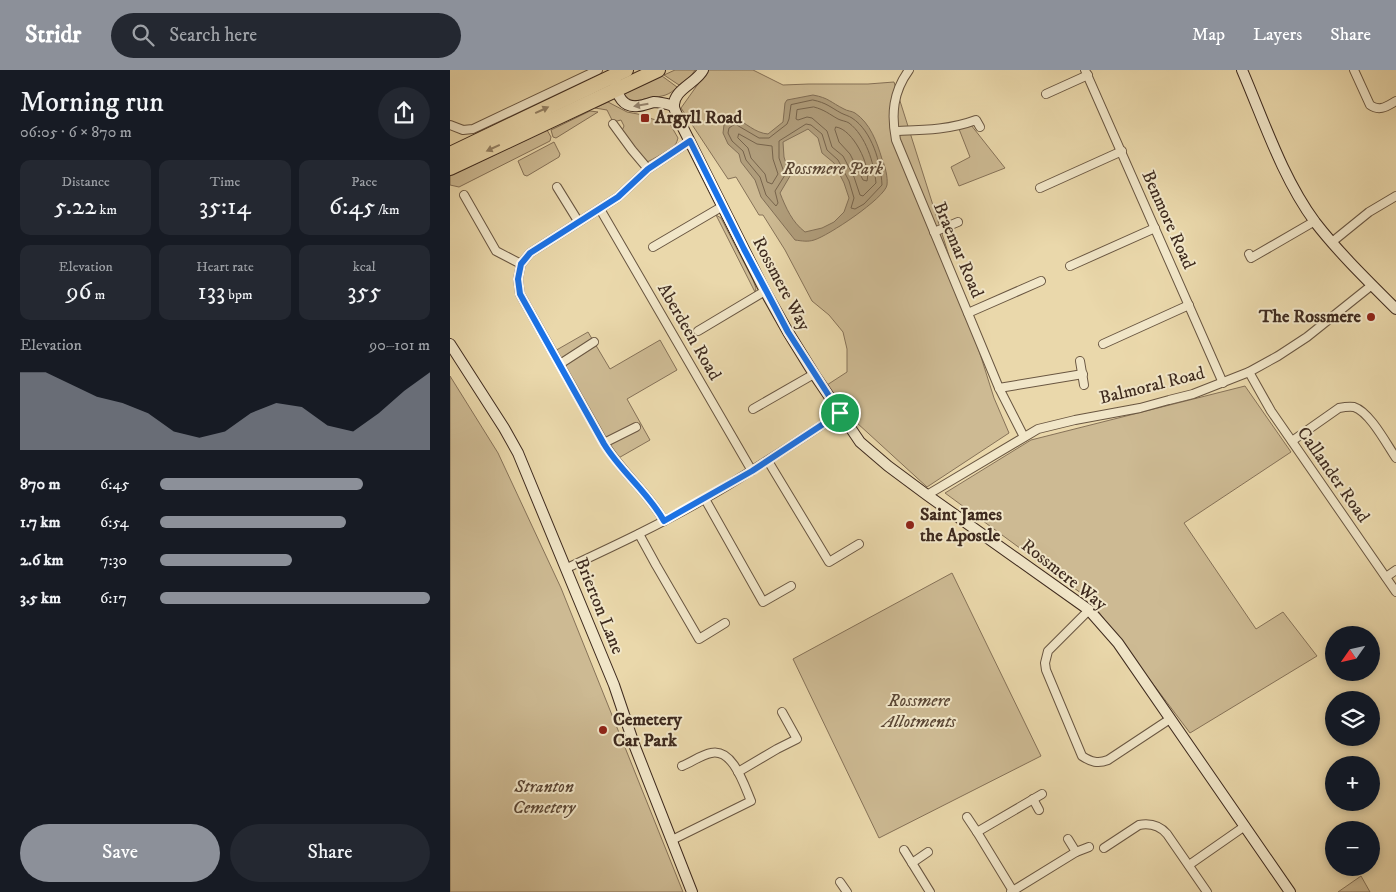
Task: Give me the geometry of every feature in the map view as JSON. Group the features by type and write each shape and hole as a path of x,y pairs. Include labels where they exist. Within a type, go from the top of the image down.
{"highway":[{"path":"450,168 511,126 616,90 658,70"},
{"path":"450,154 621,72"}],"street":[{"path":"450,125 463,130 511,126 598,70"},
{"path":"621,72 616,90 623,102 633,107 654,102 674,106 679,93 697,79 703,70"},
{"name":"Braemar Road","path":"909,70 902,80 894,100 893,116 896,140 999,388 1024,437"},
{"path":"1242,70 1281,161 1303,203 1332,242 1396,309"},
{"path":"1354,70 1370,105 1375,108 1385,108 1396,101"},
{"path":"1046,94 1086,73"},
{"name":"Benmore Road","path":"1086,73 1223,383"},
{"name":"Rossmere Way","path":"674,106 765,291 814,374 860,442 927,495 1089,610 1118,643 1290,892"},
{"path":"895,132 942,129 960,126 977,120"},
{"path":"613,124 648,169"},
{"path":"664,521 650,498 617,462 604,444 520,294 518,279 521,264 535,248 600,209 628,189 648,169 690,141"},
{"path":"1040,188 1122,151"},
{"path":"557,188 578,221"},
{"path":"464,195 496,251 521,264"},
{"path":"1332,242 1369,212 1396,196"},
{"path":"653,247 723,206"},
{"name":"Aberdeen Road","path":"600,209 752,471"},
{"path":"1249,254 1251,258 1315,221"},
{"path":"934,232 958,222"},
{"path":"1070,266 1156,228"},
{"path":"968,313 1041,281"},
{"name":"Balmoral Road","path":"927,495 1038,429 1140,408 1193,394 1249,372 1307,337 1372,285"},
{"path":"698,331 765,291"},
{"path":"1104,344 1189,304"},
{"path":"560,364 594,342"},
{"name":"Brierton Lane","path":"450,344 511,441 567,568 614,685 635,747 692,892"},
{"path":"1080,361 1084,385"},
{"name":"Callander Road","path":"1249,372 1267,404 1396,592"},
{"path":"753,409 814,374"},
{"path":"999,388 1083,374"},
{"path":"1292,441 1339,408 1347,406 1355,408 1368,417 1396,458"},
{"path":"567,568 640,534 705,499 768,461 840,413"},
{"path":"604,444 636,427"},
{"path":"768,461 829,562 859,544"},
{"path":"705,499 763,602 791,586"},
{"path":"640,534 656,566 699,639 725,623"},
{"path":"1386,577 1396,570"},
{"path":"1089,610 1048,651 1045,663 1082,756 1098,763 1108,760 1170,719"},
{"path":"738,772 797,739 782,712"},
{"path":"672,840 751,801 738,772 728,757 722,753 708,754 682,766"},
{"path":"977,832 1042,794"},
{"path":"1033,799 1039,810"},
{"path":"967,817 1012,891 1089,846"},
{"path":"1104,848 1139,825 1154,825 1163,830 1208,892"},
{"path":"1189,865 1245,826"},
{"path":"1068,839 1076,852"},
{"path":"904,850 930,892"},
{"path":"912,863 928,852"},
{"path":"840,882 847,892"}],"green space":[{"path":"675,70 695,70 691,76 679,85 664,75"},
{"name":"Rossmere Park","path":"708,70 753,70 783,85 894,82 994,398 1009,433 927,487 845,412 827,385 847,372 847,349 843,332 829,315 812,301 785,250 763,215 759,215 736,177 728,179 681,108"},
{"path":"662,76 677,87 668,94 633,100 624,94"},
{"path":"608,102 627,112 643,115 642,118 670,124 678,138 676,144 647,162 621,133 624,126 621,120 613,122 607,110 595,108"},
{"path":"590,111 598,112 556,138 553,137 551,130"},
{"path":"971,125 1005,168 959,186 951,167 970,157 959,129"},
{"path":"547,130 551,137 550,141 459,187 450,185 450,176"},
{"path":"554,142 560,154 559,157 527,176 524,175 518,161"},
{"path":"716,215 721,218 753,280 756,288 755,292"},
{"path":"588,332 610,369 660,340 677,370 627,399 650,440 615,460 553,352"},
{"name":"Stranton Cemetery","path":"450,376 498,453 561,588 683,892 450,892"},
{"path":"1245,386 1291,452 1184,523 1256,629 1283,612 1317,656 1190,733 1089,599 945,493 1031,440"},
{"name":"Rossmere Allotments","path":"952,573 1041,756 879,838 793,659"},
{"path":"1361,876 1370,892 1338,892"}],"water":[{"path":"813,95 855,113 865,122 872,133 887,175 887,185 877,199 843,224 812,241 795,240 761,197 755,180 741,162 739,154 728,144 723,133 724,125 734,117 755,130 768,134 783,122 787,100","holes":["808,129 818,138 822,153 834,163 849,198 844,212 834,222 822,228 805,232 793,219 780,193 790,176 784,157 783,142"]}],"place":[{"name":"Argyll Road","path":"645,118"},
{"name":"The Rossmere","path":"1371,317"},
{"name":"Saint James the Apostle","path":"910,525"},
{"name":"Cemetery Car Park","path":"603,730"}],"route":[{"path":"690,141 765,291 788,332 840,413 752,471 664,521 650,498 608,450 520,294 518,279 521,264 535,248 618,197 648,169 690,141"}]}
